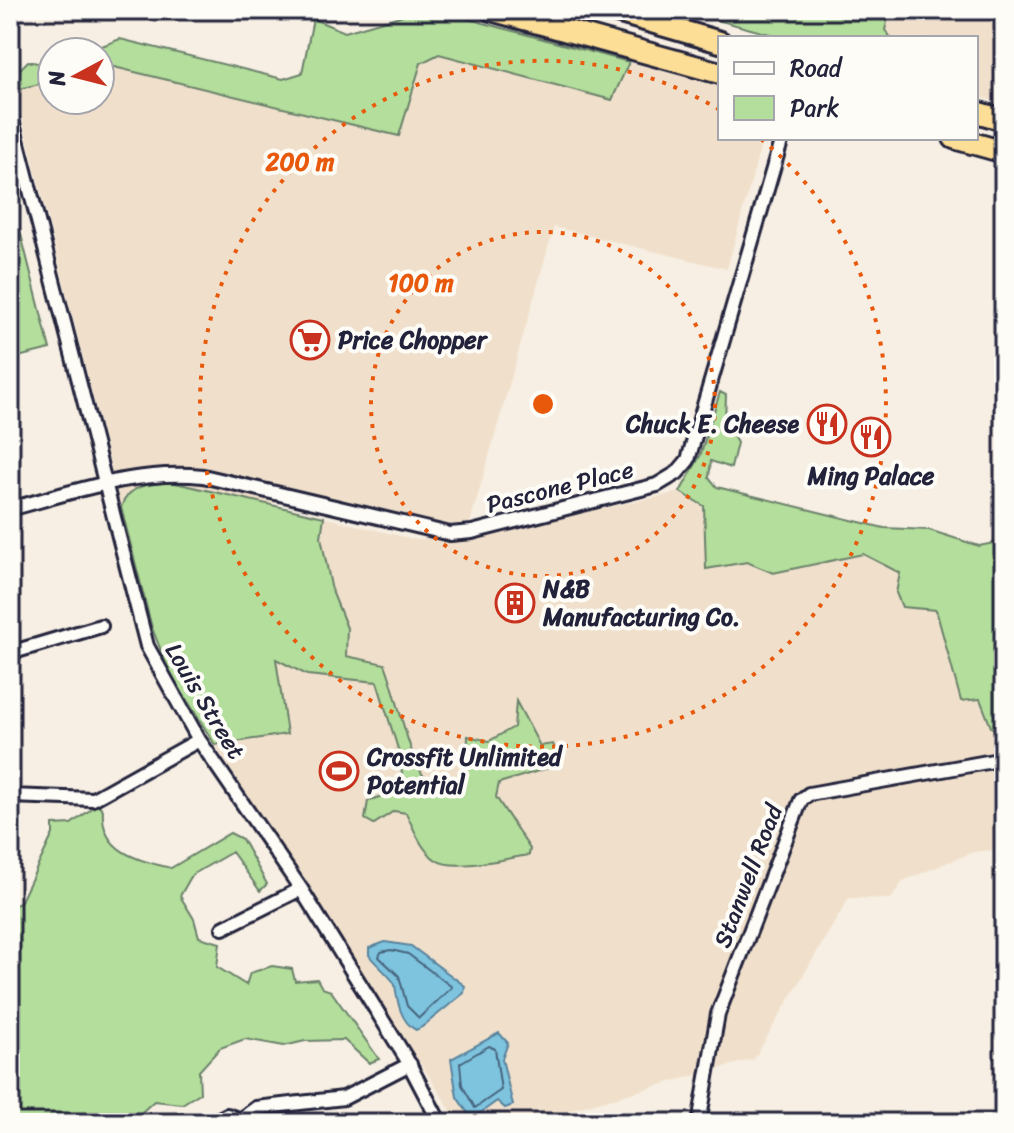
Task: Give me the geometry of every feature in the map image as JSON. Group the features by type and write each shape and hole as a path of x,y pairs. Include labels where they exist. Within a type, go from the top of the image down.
{"highway":[{"path":"491,10 718,72"},
{"path":"610,10 718,41"},
{"path":"978,113 1004,120"},
{"path":"961,140 1004,152"}],"street":[{"name":"Louis Street","path":"10,112 147,646 199,740 301,889 410,1064 440,1123"},
{"name":"Pascone Place","path":"10,509 106,483 170,472 203,476 450,534 475,531 657,485 677,473 688,460 781,140"},
{"path":"10,653 101,626"},
{"path":"10,796 93,799 199,740"},
{"name":"Stanwell Road","path":"699,1123 718,1014 801,800 809,794 1004,759"},
{"path":"223,928 301,889"},
{"path":"212,1123 227,1115 243,1121 256,1108 328,1102 352,1096 410,1064"}],"shaded area":[{"path":"890,10 1004,10 1004,104 978,97 978,36 890,36 885,30"},
{"path":"439,54 612,100 629,62 718,84 718,140 762,140 727,269 554,227 470,523 448,525 335,498 306,496 269,504 413,539 466,538 680,492 704,506 706,568 747,562 773,573 863,554 900,573 896,593 935,610 961,700 980,698 991,727 1004,731 1004,849 973,852 903,881 891,899 849,898 754,1059 523,1123 459,1123 215,745 287,734 125,496 121,507 15,90 36,85 36,116 116,116 116,68 399,136 421,63"}],"green space":[{"path":"421,10 435,10 629,62 612,100 439,54 421,63 399,136 116,67 116,41 120,39 283,79 302,73 313,19 345,32"},
{"path":"680,10 890,10 885,30 890,36 777,36"},
{"path":"28,61 36,63 36,85 15,90 18,71"},
{"path":"10,191 50,349 10,359"},
{"path":"720,392 726,395 725,421 737,443 731,468 711,461 709,477 717,487 884,528 929,530 979,546 1004,541 1004,735 991,727 980,699 961,701 936,610 902,607 896,593 900,573 863,554 773,573 747,562 706,569 704,506 680,492 700,456"},
{"path":"171,482 324,517 321,537 332,591 347,628 346,656 385,664 410,747 433,789 453,790 466,781 468,736 489,741 514,727 516,701 540,746 553,744 561,764 499,783 496,797 530,849 529,855 467,864 444,863 426,851 406,813 394,811 374,824 365,819 368,801 388,794 403,780 398,749 377,682 307,675 276,659 287,734 215,745 169,671 152,628 121,507 135,490"},
{"path":"98,804 103,810 104,824 114,845 134,857 171,868 230,833 242,839 267,884 260,891 232,852 192,875 180,896 194,919 199,937 220,943 217,967 246,985 250,973 272,966 292,969 295,981 317,979 322,988 331,991 379,1059 369,1063 344,1040 305,1041 284,1046 245,1039 220,1048 199,1071 200,1093 182,1104 154,1101 142,1112 142,1123 10,1123 10,907 20,903 53,834 53,825 71,824"}],"water":[{"path":"385,942 411,946 465,986 464,993 416,1030 403,1016 394,982 369,955 369,948"},
{"path":"499,1033 508,1043 502,1059 513,1105 505,1108 497,1101 472,1119 457,1097 451,1059"}],"place":[{"name":"Price Chopper","path":"310,340"},
{"name":"Chuck E. Cheese","path":"827,424"},
{"name":"Ming Palace","path":"871,437"},
{"name":"N&B Manufacturing Co.","path":"515,603"},
{"name":"Crossfit Unlimited Potential","path":"339,771"}]}
